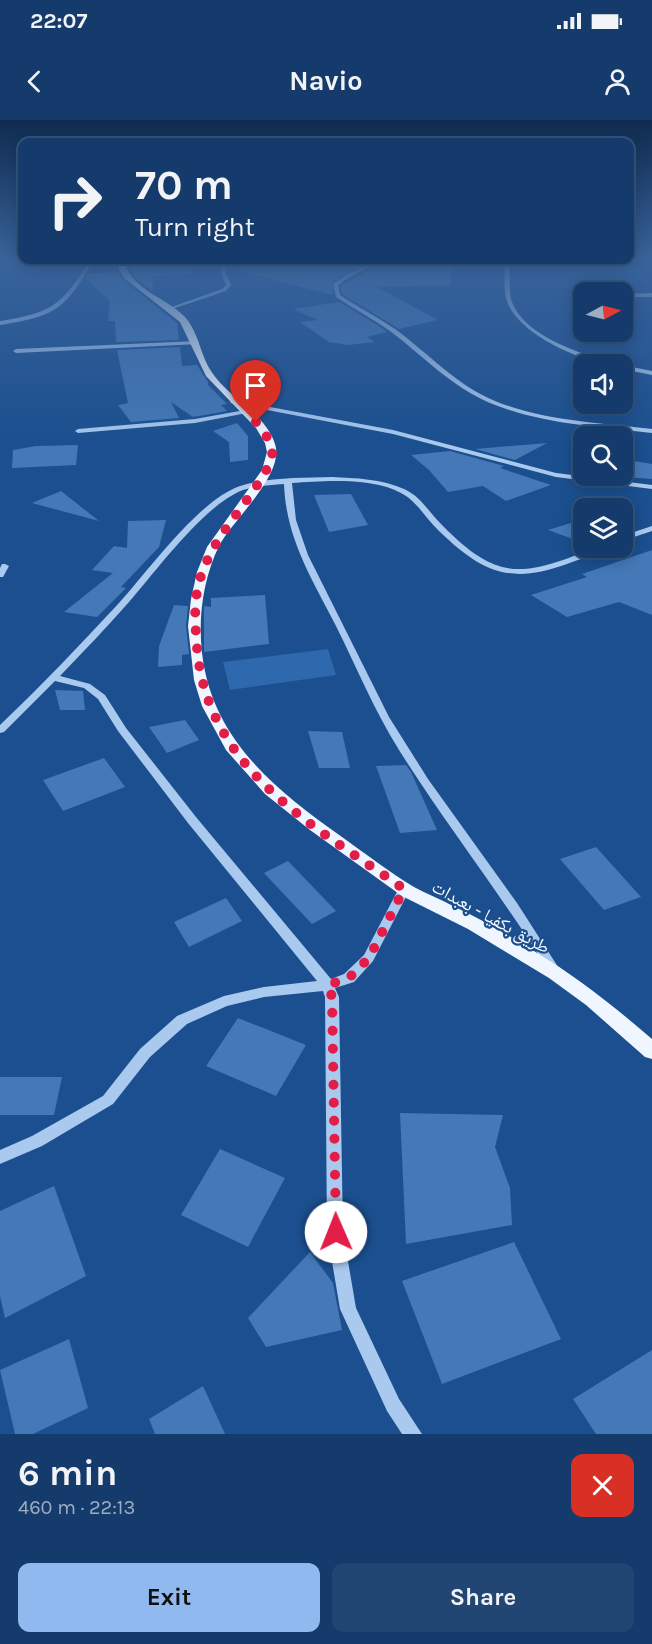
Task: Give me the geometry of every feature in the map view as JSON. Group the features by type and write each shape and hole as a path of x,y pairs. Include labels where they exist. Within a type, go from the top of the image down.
{"main road":[{"name":"طريق بكفيا - بعبدات","path":"183,320 197,343 206,369 233,402 267,437 273,456 258,484 224,528 208,558 196,592 194,613 198,665 205,696 219,729 258,780 309,822 404,889 449,912 556,974 652,1051"}],"street":[{"path":"0,321 20,320"},
{"path":"376,320 438,369 469,390 494,402 523,411 652,431"},
{"path":"522,320 550,341 585,354"},
{"path":"16,351 197,343"},
{"path":"633,369 652,373"},
{"path":"233,402 393,432 556,475 652,487"},
{"path":"78,431 195,421 245,412"},
{"path":"0,730 55,678 192,526 233,491 258,484 349,481 389,485 415,498 456,544 481,563 498,571 515,573 545,569 575,558"},
{"path":"288,483 287,498 297,540 384,716 452,821 498,881 556,974"},
{"path":"633,535 652,528"},
{"path":"0,575 5,566"},
{"path":"55,678 87,686 102,697 122,729 192,820 328,985 332,997 336,1232 348,1308 393,1405 413,1434"},
{"path":"0,1157 37,1141 108,1100 145,1053 183,1020 224,1001 264,992 328,985 349,978 369,958 404,889"}],"shaded area":[{"path":"328,649 336,675 230,690 223,662"}],"building":[{"path":"174,320 177,323 179,340 116,342 115,321 108,321"},
{"path":"370,320 387,332 367,337 375,342 348,345 329,342 300,322"},
{"path":"385,320 437,320 399,329"},
{"path":"180,347 182,366 197,365 208,385 227,404 221,405 227,411 193,417 171,402 179,418 131,422 118,405 128,403 117,350"},
{"path":"237,423 248,436 248,460 230,462 229,442 213,431"},
{"path":"547,443 515,460 475,449"},
{"path":"78,445 76,465 12,468 13,450 36,446"},
{"path":"450,451 504,466 500,468 551,485 506,501 483,486 448,492 429,470 411,455"},
{"path":"634,461 652,464 652,479 633,478"},
{"path":"61,491 99,521 32,503"},
{"path":"351,494 368,525 329,532 314,495"},
{"path":"166,520 159,547 121,587 126,588 97,617 64,612 113,573 92,570 114,546 127,548 128,521"},
{"path":"573,522 573,539 548,530"},
{"path":"652,550 652,615 619,602 567,617 531,595 587,577 582,574"},
{"path":"265,595 269,644 204,652 204,606 211,607 211,598"},
{"path":"174,605 188,606 186,626 189,654 182,655 182,665 158,667 159,646"},
{"path":"55,690 83,691 85,710 60,710"},
{"path":"185,720 199,740 167,753 149,727"},
{"path":"308,731 342,732 350,768 319,768"},
{"path":"104,758 125,787 63,811 43,780"},
{"path":"406,765 437,830 400,833 376,766"},
{"path":"596,847 641,897 604,910 560,859"},
{"path":"288,861 336,911 312,924 264,873"},
{"path":"226,898 242,921 189,947 174,922"},
{"path":"238,1018 306,1045 276,1096 206,1066"},
{"path":"0,1077 62,1077 54,1115 0,1115"},
{"path":"400,1113 503,1115 495,1147 510,1188 512,1225 406,1244"},
{"path":"220,1149 285,1178 248,1247 181,1215"},
{"path":"54,1186 86,1276 5,1318 0,1296 0,1211"},
{"path":"514,1242 561,1339 442,1384 402,1281"},
{"path":"310,1252 333,1283 342,1330 266,1347 248,1318"},
{"path":"69,1339 88,1408 33,1434 15,1434 0,1370"},
{"path":"652,1350 652,1434 596,1434 573,1399"},
{"path":"203,1386 225,1434 155,1434 149,1419"}],"route":[{"path":"256,422 272,447 273,456 258,484 224,528 201,574 196,592 194,613 198,665 205,696 219,729 258,780 278,799 404,889 369,958 349,978 328,985 332,997 336,1232"}]}
